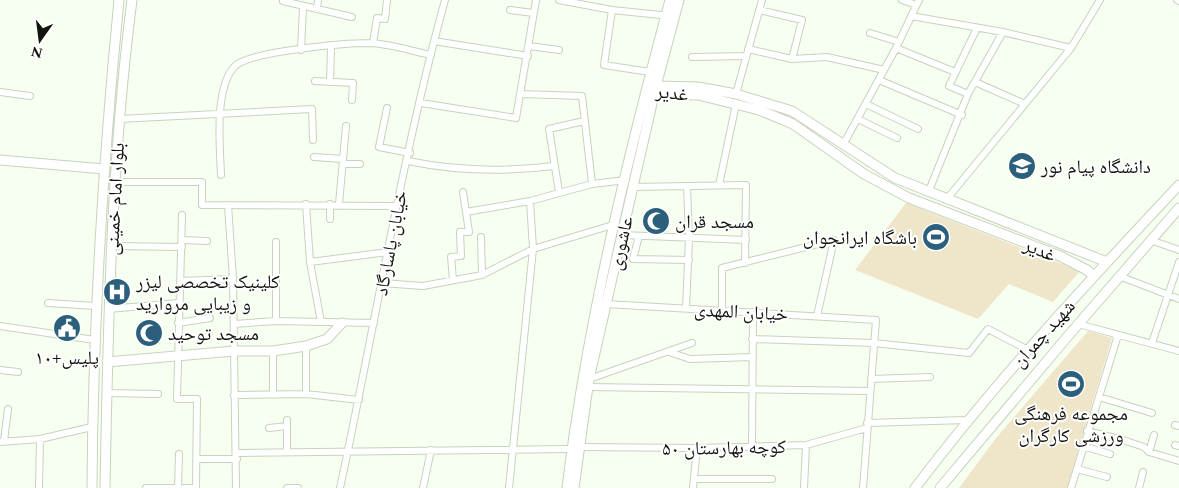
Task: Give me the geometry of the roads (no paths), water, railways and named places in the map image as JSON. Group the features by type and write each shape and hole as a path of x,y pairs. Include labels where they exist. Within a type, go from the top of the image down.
{"street":[{"name":"بلوار امام خمینی","path":"92,488 95,306 104,169 119,0"},
{"name":"بلوار امام خمینی","path":"105,488 108,309 119,119 132,0"},
{"path":"317,9 318,0"},
{"path":"373,43 377,18 385,18 387,0"},
{"name":"خیابان پاسارگاد","path":"340,488 396,206 408,161 434,41 446,0"},
{"path":"421,103 516,118 536,0"},
{"path":"559,0 612,10 660,15"},
{"name":"عاشوری","path":"652,90 650,72 670,0"},
{"name":"عاشوری","path":"574,488 575,448 586,362 616,224 629,184 652,90 678,0"},
{"path":"736,94 762,0"},
{"path":"843,145 898,45 918,3 902,0"},
{"path":"946,200 1071,48 1100,0"},
{"path":"283,1 352,17"},
{"path":"301,50 303,6"},
{"path":"510,10 534,13"},
{"path":"612,10 604,65 650,72"},
{"path":"759,10 802,20 792,59"},
{"path":"911,16 1002,32 1071,48"},
{"path":"968,94 949,86 977,28"},
{"path":"928,193 962,116 968,94 1002,32"},
{"path":"870,33 955,72"},
{"path":"434,41 480,50 528,56"},
{"path":"221,175 219,115 228,78 233,67 243,60 256,56 301,50 373,43 431,55"},
{"path":"529,46 560,50"},
{"path":"330,82 331,47"},
{"path":"692,57 747,52 792,59 826,57 884,70"},
{"path":"879,80 962,116"},
{"path":"314,81 353,82 352,100"},
{"path":"975,82 1025,104"},
{"name":"غدیر","path":"652,90 736,94 792,111 894,178 1106,262"},
{"name":"غدیر","path":"698,91 792,124 864,174 909,198 1076,264 1094,276"},
{"path":"0,92 30,96"},
{"path":"521,94 582,96 592,184"},
{"path":"719,185 736,104"},
{"path":"866,104 918,128"},
{"path":"387,108 380,147 410,152"},
{"path":"119,119 312,109 313,140"},
{"path":"858,119 897,138"},
{"path":"560,192 549,129 584,122"},
{"path":"339,204 346,126"},
{"path":"314,157 360,164"},
{"path":"0,160 104,169"},
{"path":"408,161 441,168 491,170 554,166"},
{"path":"116,182 202,182 202,205 339,204 396,206"},
{"path":"466,212 530,201 592,184 687,186 746,184 745,263"},
{"name":"عاشوری","path":"567,488 622,235 629,184"},
{"name":"شهید چمران","path":"916,488 967,420 1106,262 1179,185"},
{"path":"686,308 689,260 687,186"},
{"path":"453,280 451,257 461,256 460,232 469,232 463,192"},
{"path":"509,486 533,249 530,201"},
{"path":"306,204 310,262 321,322"},
{"path":"330,204 330,219"},
{"path":"228,205 233,279 236,488"},
{"name":"شهید چمران","path":"940,488 1078,324 1179,208"},
{"path":"146,488 196,488 197,400 177,399 182,215"},
{"path":"382,283 423,286 482,274 533,249 616,224"},
{"path":"622,235 746,240"},
{"path":"639,236 633,259 689,260"},
{"path":"480,237 482,274"},
{"path":"722,310 722,268 834,240 817,316"},
{"path":"1150,240 1179,250"},
{"path":"112,246 182,244 207,241"},
{"path":"276,242 276,321"},
{"path":"310,262 388,252"},
{"path":"1076,264 1081,261 1082,254"},
{"path":"1152,343 1179,262"},
{"path":"1119,276 1179,299"},
{"path":"180,282 233,279"},
{"path":"48,303 95,306"},
{"path":"108,309 179,303"},
{"name":"خیابان المهدی","path":"606,304 876,320 874,343"},
{"path":"752,447 753,312"},
{"path":"178,323 210,318"},
{"path":"234,324 276,321 374,323"},
{"path":"107,362 234,351 273,351 306,346 327,339 342,323"},
{"path":"1078,324 1179,351"},
{"path":"0,326 95,340"},
{"path":"752,340 874,343 969,353 988,329 1028,350"},
{"path":"1071,488 1118,335"},
{"path":"589,383 692,343"},
{"path":"863,488 874,343"},
{"path":"306,346 306,394"},
{"path":"273,351 273,395"},
{"path":"669,352 690,359 752,358"},
{"path":"0,370 18,372"},
{"path":"871,379 930,377"},
{"path":"589,383 753,390 870,390"},
{"path":"106,393 158,394"},
{"path":"234,395 306,394 359,400"},
{"path":"1099,397 1152,413"},
{"path":"8,409 2,441 40,440 92,426"},
{"name":"کوچه بهارستان ۵۰","path":"197,459 287,452 348,450 806,446 867,425 967,420"},
{"path":"269,428 287,423 287,452"},
{"path":"1087,431 1123,440 1144,447 1149,452 1179,461"},
{"path":"1149,452 1154,435"},
{"path":"39,488 40,440"},
{"path":"804,488 806,446"},
{"path":"1083,446 1110,454"},
{"path":"693,488 697,448"},
{"path":"423,486 431,450"},
{"path":"178,488 179,454"},
{"path":"1077,469 1107,477"},
{"path":"1139,488 1143,472"},
{"path":"694,479 772,479"},
{"path":"287,488 298,488"}],"place":[{"name":"دانشگاه پیام نور","path":"1022,166"},
{"name":"مسجد قران","path":"656,221"},
{"name":"باشگاه ایرانجوان","path":"936,237"},
{"name":"کلینیک تخصصی لیزر و زیبایی مروارید","path":"117,292"},
{"name":"پلیس+۱۰","path":"67,328"},
{"name":"مسجد توحید","path":"149,333"},
{"name":"مجموعه فرهنگی ورزشی کارگران","path":"1071,384"}]}
